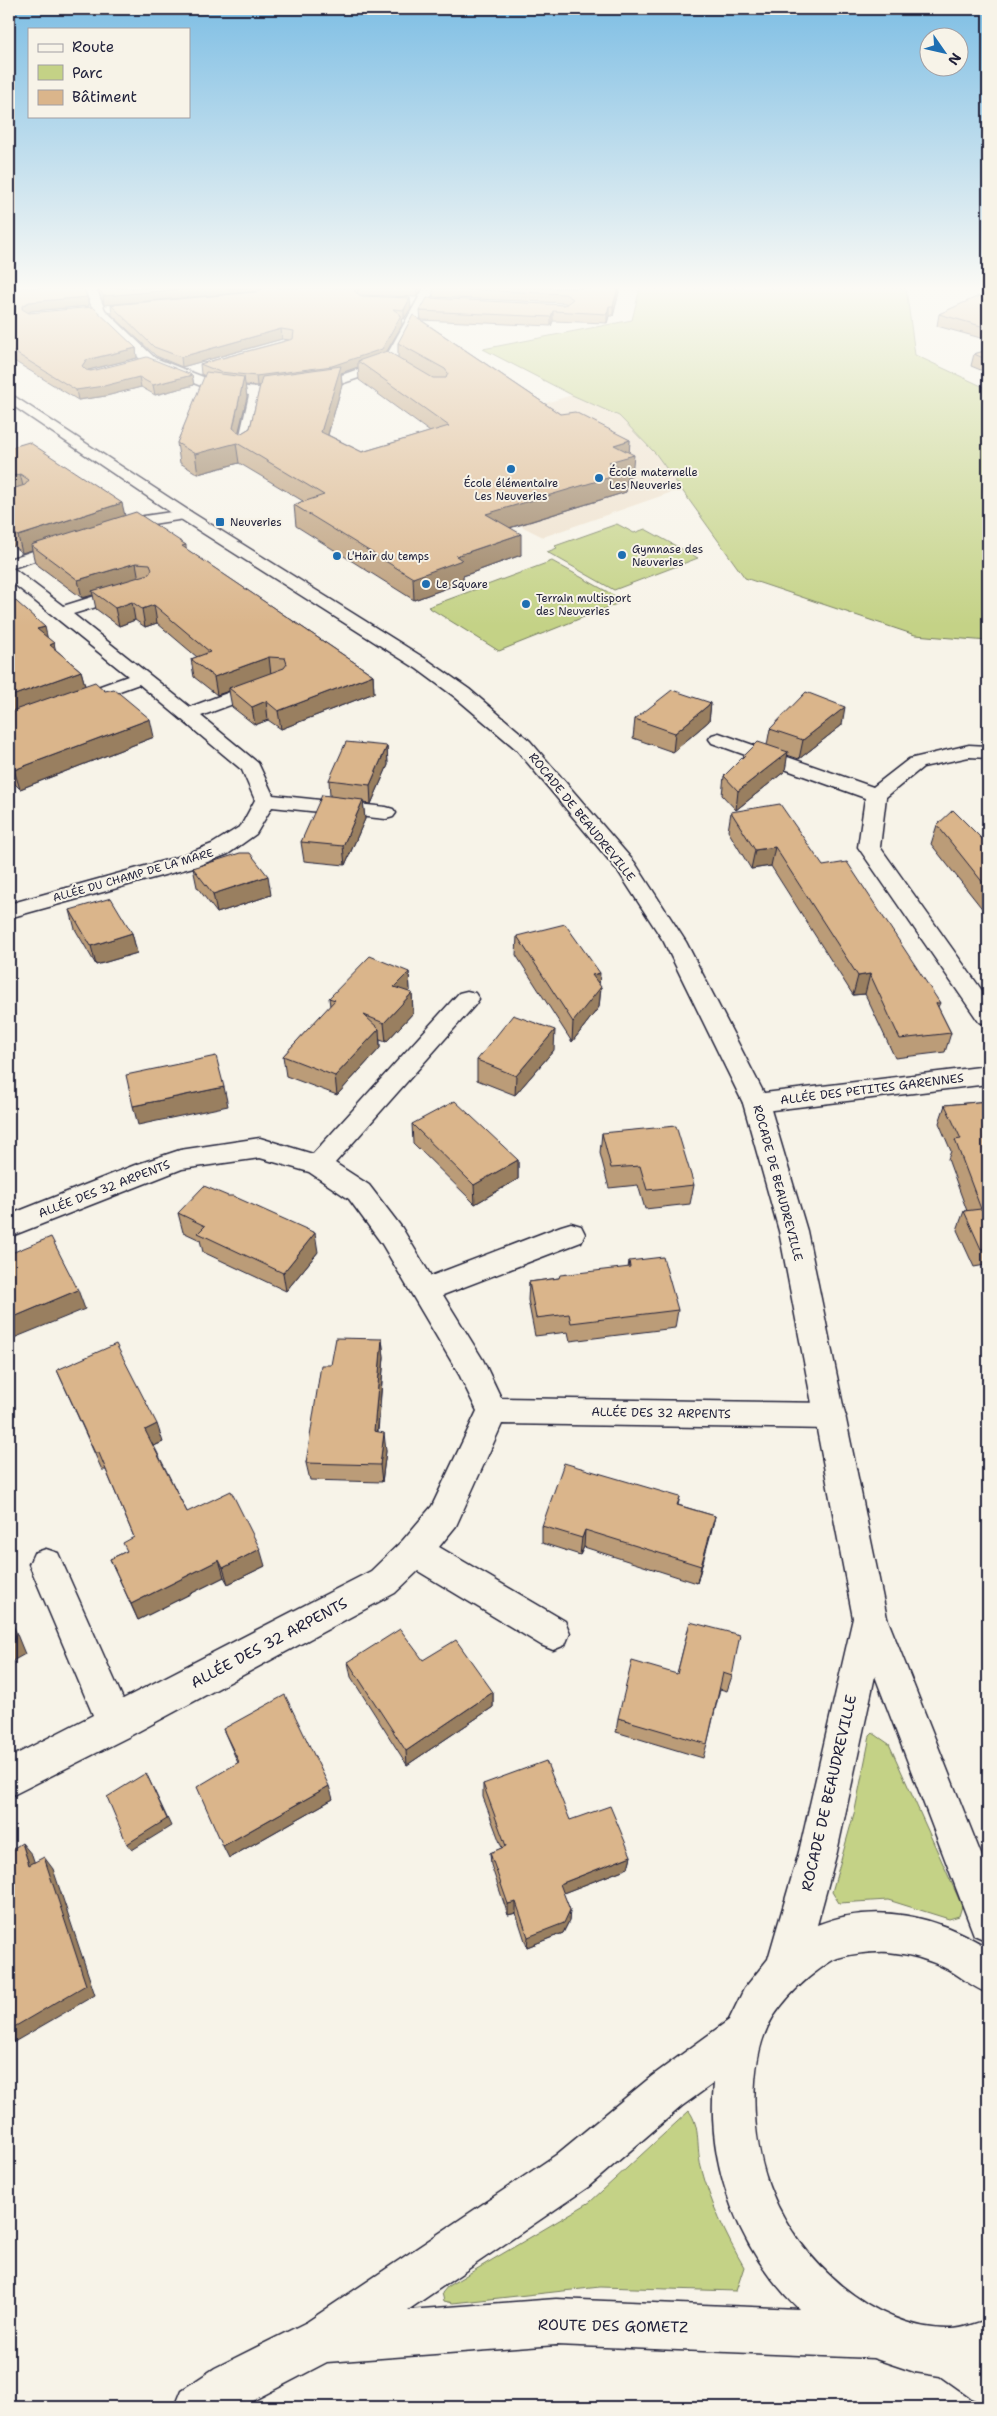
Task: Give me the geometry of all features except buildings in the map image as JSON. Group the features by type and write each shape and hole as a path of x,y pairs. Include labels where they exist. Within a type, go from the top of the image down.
{"street":[{"name":"ROCADE DE BEAUDREVILLE","path":"15,401 147,487 185,515 423,665 462,693 523,745 627,868 675,942 756,1103 793,1231 870,1618 988,1921"},
{"path":"244,448 255,401"},
{"path":"9,564 144,521 185,515"},
{"path":"9,572 16,586 60,613 188,714 251,767 265,800 386,813"},
{"path":"60,613 146,586"},
{"path":"9,725 142,677"},
{"path":"188,714 279,681"},
{"path":"719,739 876,795"},
{"path":"988,752 969,751 916,763 876,795 869,847 988,1016"},
{"name":"ALLÉE DU CHAMP DE LA MARE","path":"9,911 189,861 220,849 248,830 265,800"},
{"path":"318,1165 467,999"},
{"name":"ALLÉE DES PETITES GARENNES","path":"756,1103 988,1075"},
{"name":"ALLÉE DES 32 ARPENTS","path":"9,1226 180,1160 260,1148 318,1165 359,1192 392,1236 472,1370 492,1411"},
{"path":"425,1290 571,1234"},
{"name":"ALLÉE DES 32 ARPENTS","path":"492,1411 830,1416"},
{"name":"ALLÉE DES 32 ARPENTS","path":"9,1778 383,1582 415,1550 444,1516 492,1411"},
{"path":"415,1550 553,1633"},
{"path":"46,1564 115,1724"},
{"name":"ROCADE DE BEAUDREVILLE","path":"786,1966 818,1852 870,1618"},
{"path":"988,1973 973,1960 924,1938 874,1932 827,1941 786,1966 762,1997 743,2034 733,2086 736,2143 752,2201 782,2255 823,2302 872,2335 910,2348 968,2348 988,2381"},
{"name":"ROUTE DES GOMETZ","path":"199,2407 232,2385 324,2339 572,2171 667,2090 743,2034"},
{"name":"ROUTE DES GOMETZ","path":"324,2339 556,2322 872,2335"}],"shaded area":[{"path":"553,401 585,401 619,416 656,454 681,489 543,537 447,489 387,452"}],"green space":[{"path":"585,401 988,401 988,641 915,635 745,578 656,454 619,416"},
{"name":"Gymnase des Neuveries","path":"617,524 634,533 645,529 698,558 614,590 547,552 557,548 555,546"},
{"name":"Terrain multisport des Neuveries","path":"552,561 624,601 499,651 428,607"},
{"path":"873,1733 889,1744 962,1906 959,1916 949,1919 888,1900 839,1903 832,1892 855,1810 870,1736"},
{"path":"689,2111 695,2124 700,2160 709,2193 725,2231 744,2267 736,2291 600,2287 453,2303 444,2301 442,2293 448,2286 590,2202"}],"place":[{"name":"École élémentaire Les Neuveries","path":"511,469"},
{"name":"École maternelle Les Neuveries","path":"599,478"},
{"name":"Neuveries","path":"220,522"},
{"name":"Gymnase des Neuveries","path":"622,555"},
{"name":"L'Hair du temps","path":"337,556"},
{"name":"Le Square","path":"426,584"},
{"name":"Terrain multisport des Neuveries","path":"526,604"}]}
